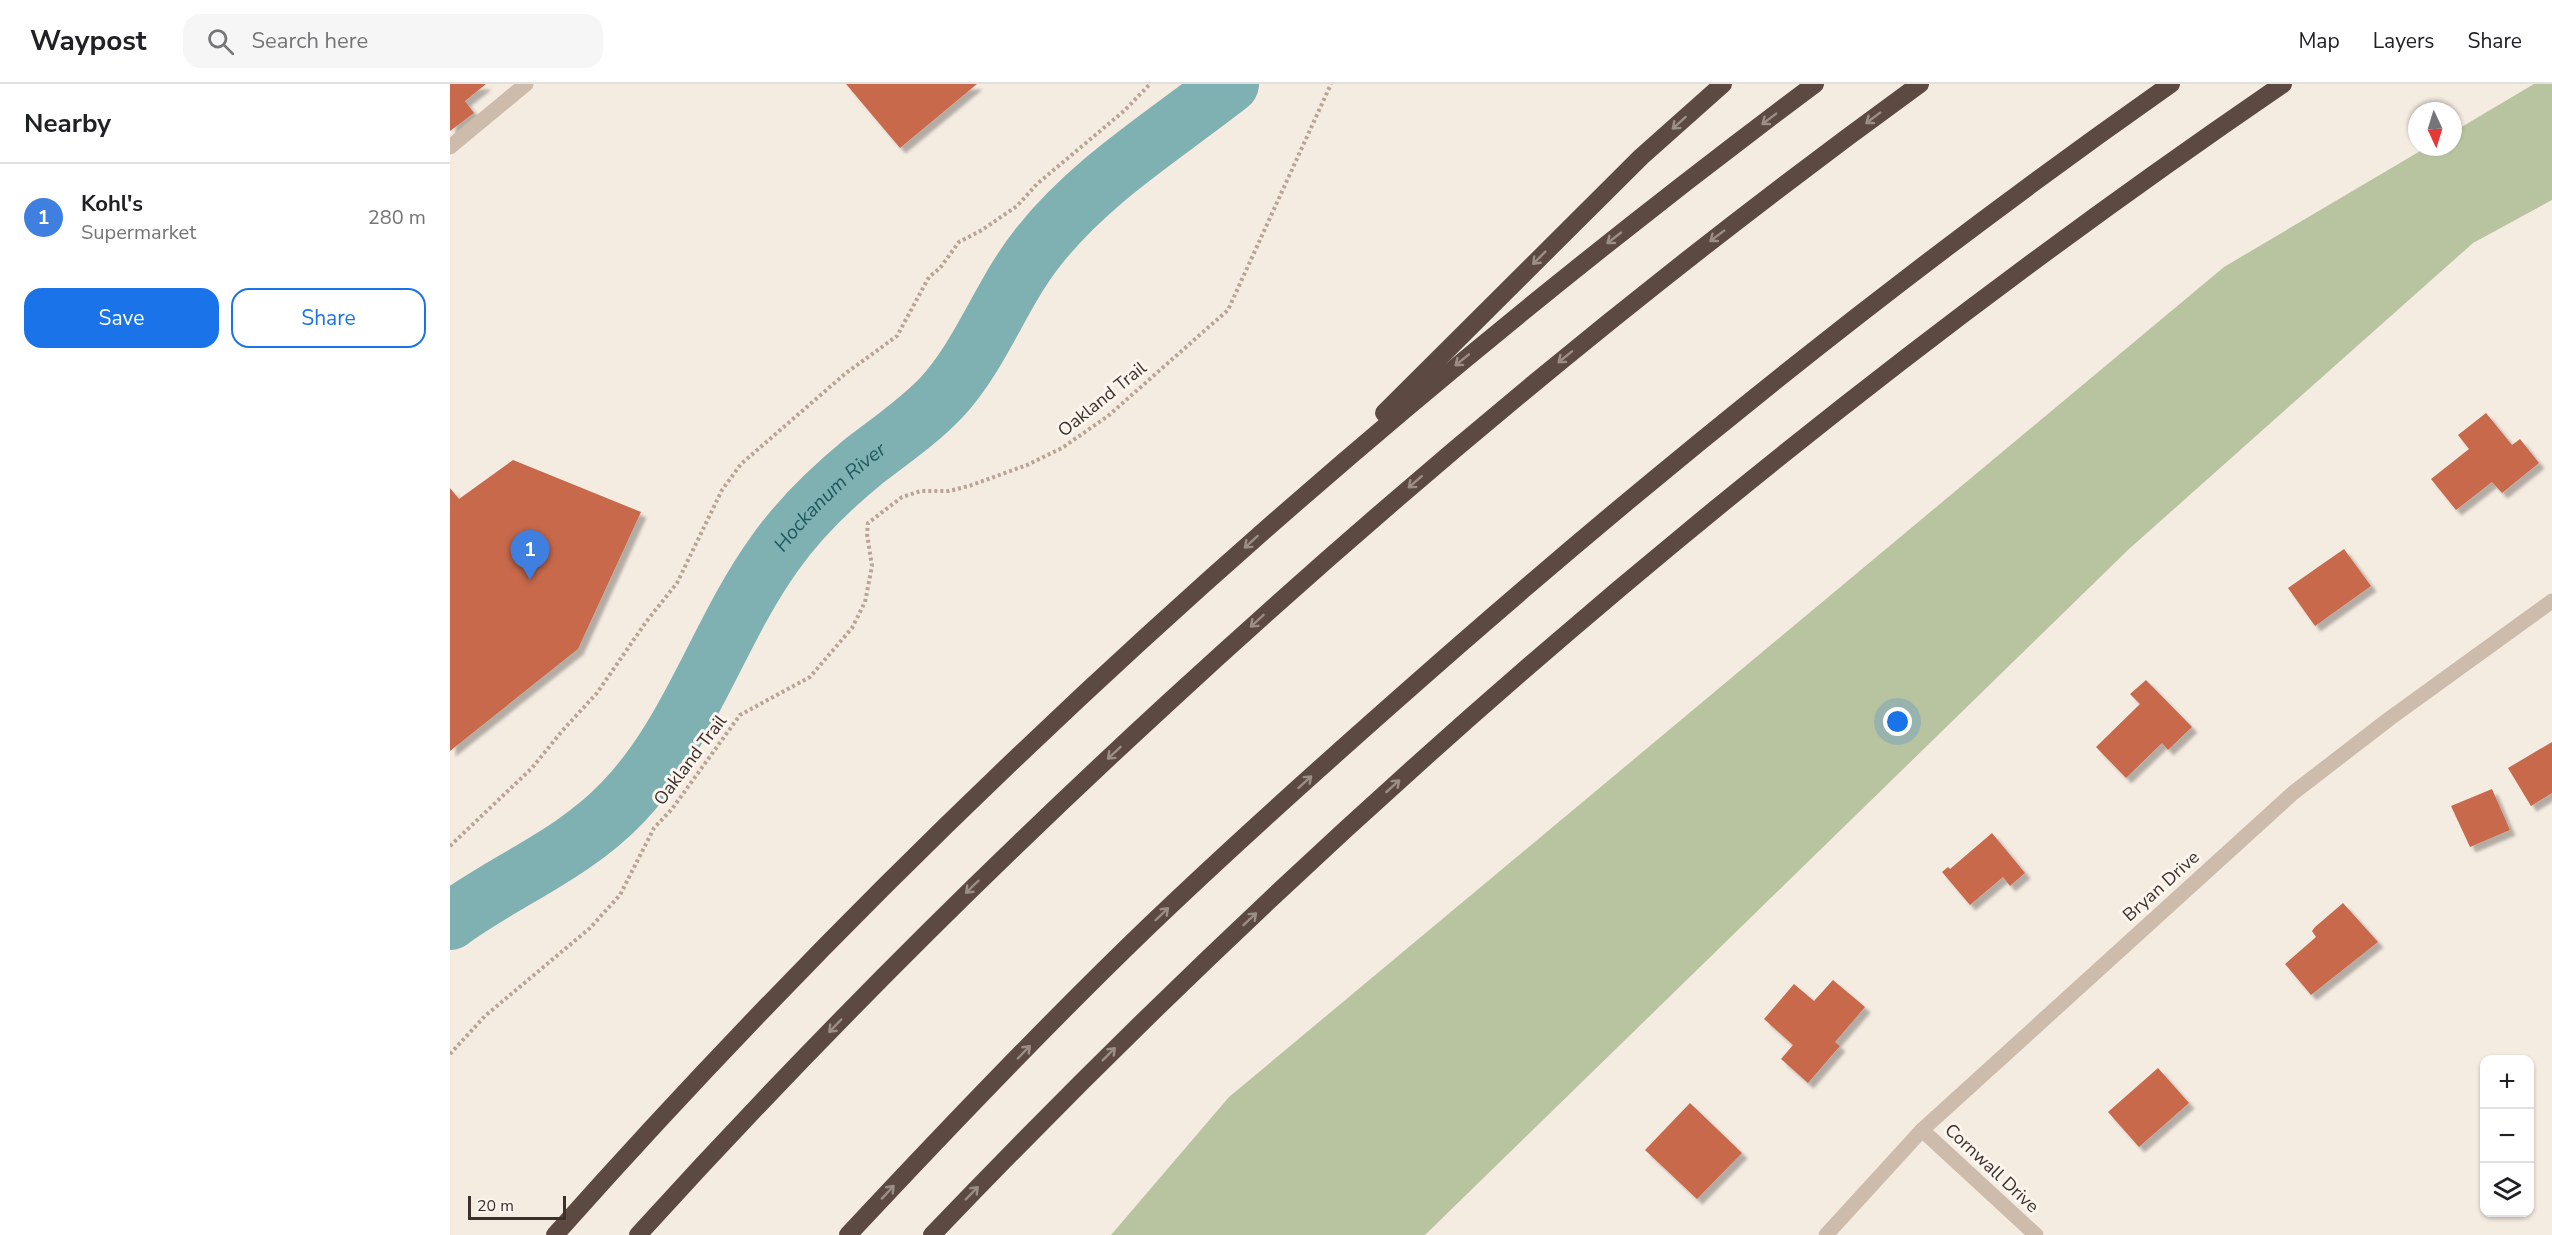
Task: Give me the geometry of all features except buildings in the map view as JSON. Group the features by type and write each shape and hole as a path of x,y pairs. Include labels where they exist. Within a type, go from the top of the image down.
{"highway":[{"path":"1276,520 1641,157 1723,84"},
{"path":"555,1235 747,1028 916,855 1082,696 1276,520 1450,370 1545,293 1815,84"},
{"path":"638,1235 781,1082 962,897 1042,819 1300,581 1526,388 1610,320 1778,189 1920,84"},
{"path":"848,1235 1081,994 1181,896 1378,716 1535,579 1713,430 1858,315 1968,231 2171,84"},
{"path":"932,1235 1069,1094 1185,980 1358,818 1564,634 1725,500 1916,348 2095,216 2283,84"}],"street":[{"path":"450,147 526,84"},
{"name":"Bryan Drive","path":"1826,1235 1922,1130 2293,793 2389,719 2552,601"},
{"name":"Cornwall Drive","path":"1922,1130 2036,1235"}],"path":[{"path":"450,846 532,768 597,693 646,622 677,583 722,490 741,464 846,373 897,336 929,277 940,268 959,242 982,231 1017,206 1037,184 1124,111 1150,84"},
{"name":"Oakland Trail","path":"450,1054 485,1016 590,928 620,895 654,828 672,809 740,715 810,676 852,628 865,602 872,566 867,534 868,523 902,497 921,491 949,491 969,486 1027,465 1062,448 1108,416 1228,310 1331,84"}],"green space":[{"path":"2534,84 2552,84 2552,200 2473,243 2129,549 1425,1235 1111,1235 1229,1097 2224,267 2412,156 2462,156 2462,127"}],"waterway":[{"name":"Hockanum River","path":"450,921 583,837 623,802 647,774 667,744 686,713 755,583 794,528 840,482 941,398 980,343 1013,283 1059,222 1105,179 1230,84"}],"place":[{"name":"Kohl's","path":"530,580"}]}
